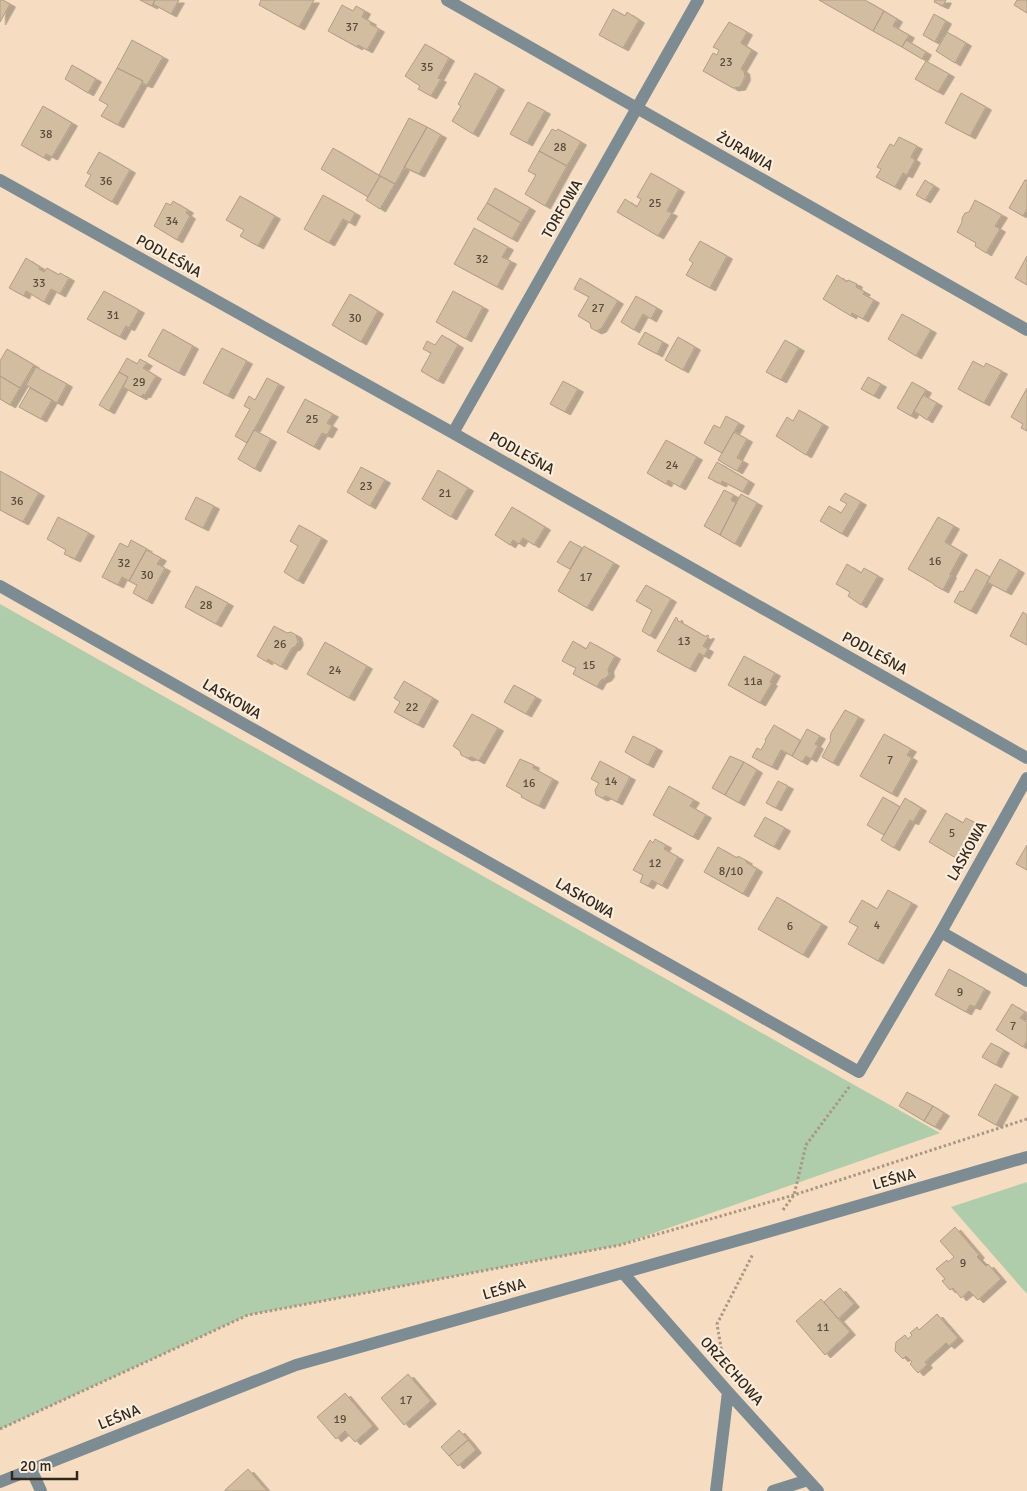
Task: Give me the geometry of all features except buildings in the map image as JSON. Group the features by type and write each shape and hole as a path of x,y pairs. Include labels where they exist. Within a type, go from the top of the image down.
{"street":[{"name":"ŻURAWIA","path":"447,0 1027,330"},
{"name":"TORFOWA","path":"453,433 698,0"},
{"name":"PODLEŚNA","path":"0,180 453,433 1027,758"},
{"name":"LASKOWA","path":"0,586 860,1072 1027,778"},
{"path":"941,932 1027,980"},
{"name":"LEŚNA","path":"0,1482 296,1364 764,1234 1027,1157"},
{"name":"ORZECHOWA","path":"623,1273 818,1491"},
{"path":"716,1491 728,1392"},
{"path":"31,1469 41,1491"},
{"path":"773,1491 808,1480"}],"path":[{"path":"0,1429 248,1315 620,1246 794,1195 1027,1119"}],"green space":[{"path":"0,604 940,1133 620,1245 248,1315 0,1429"},
{"path":"1027,1182 1027,1294 951,1207"}]}
